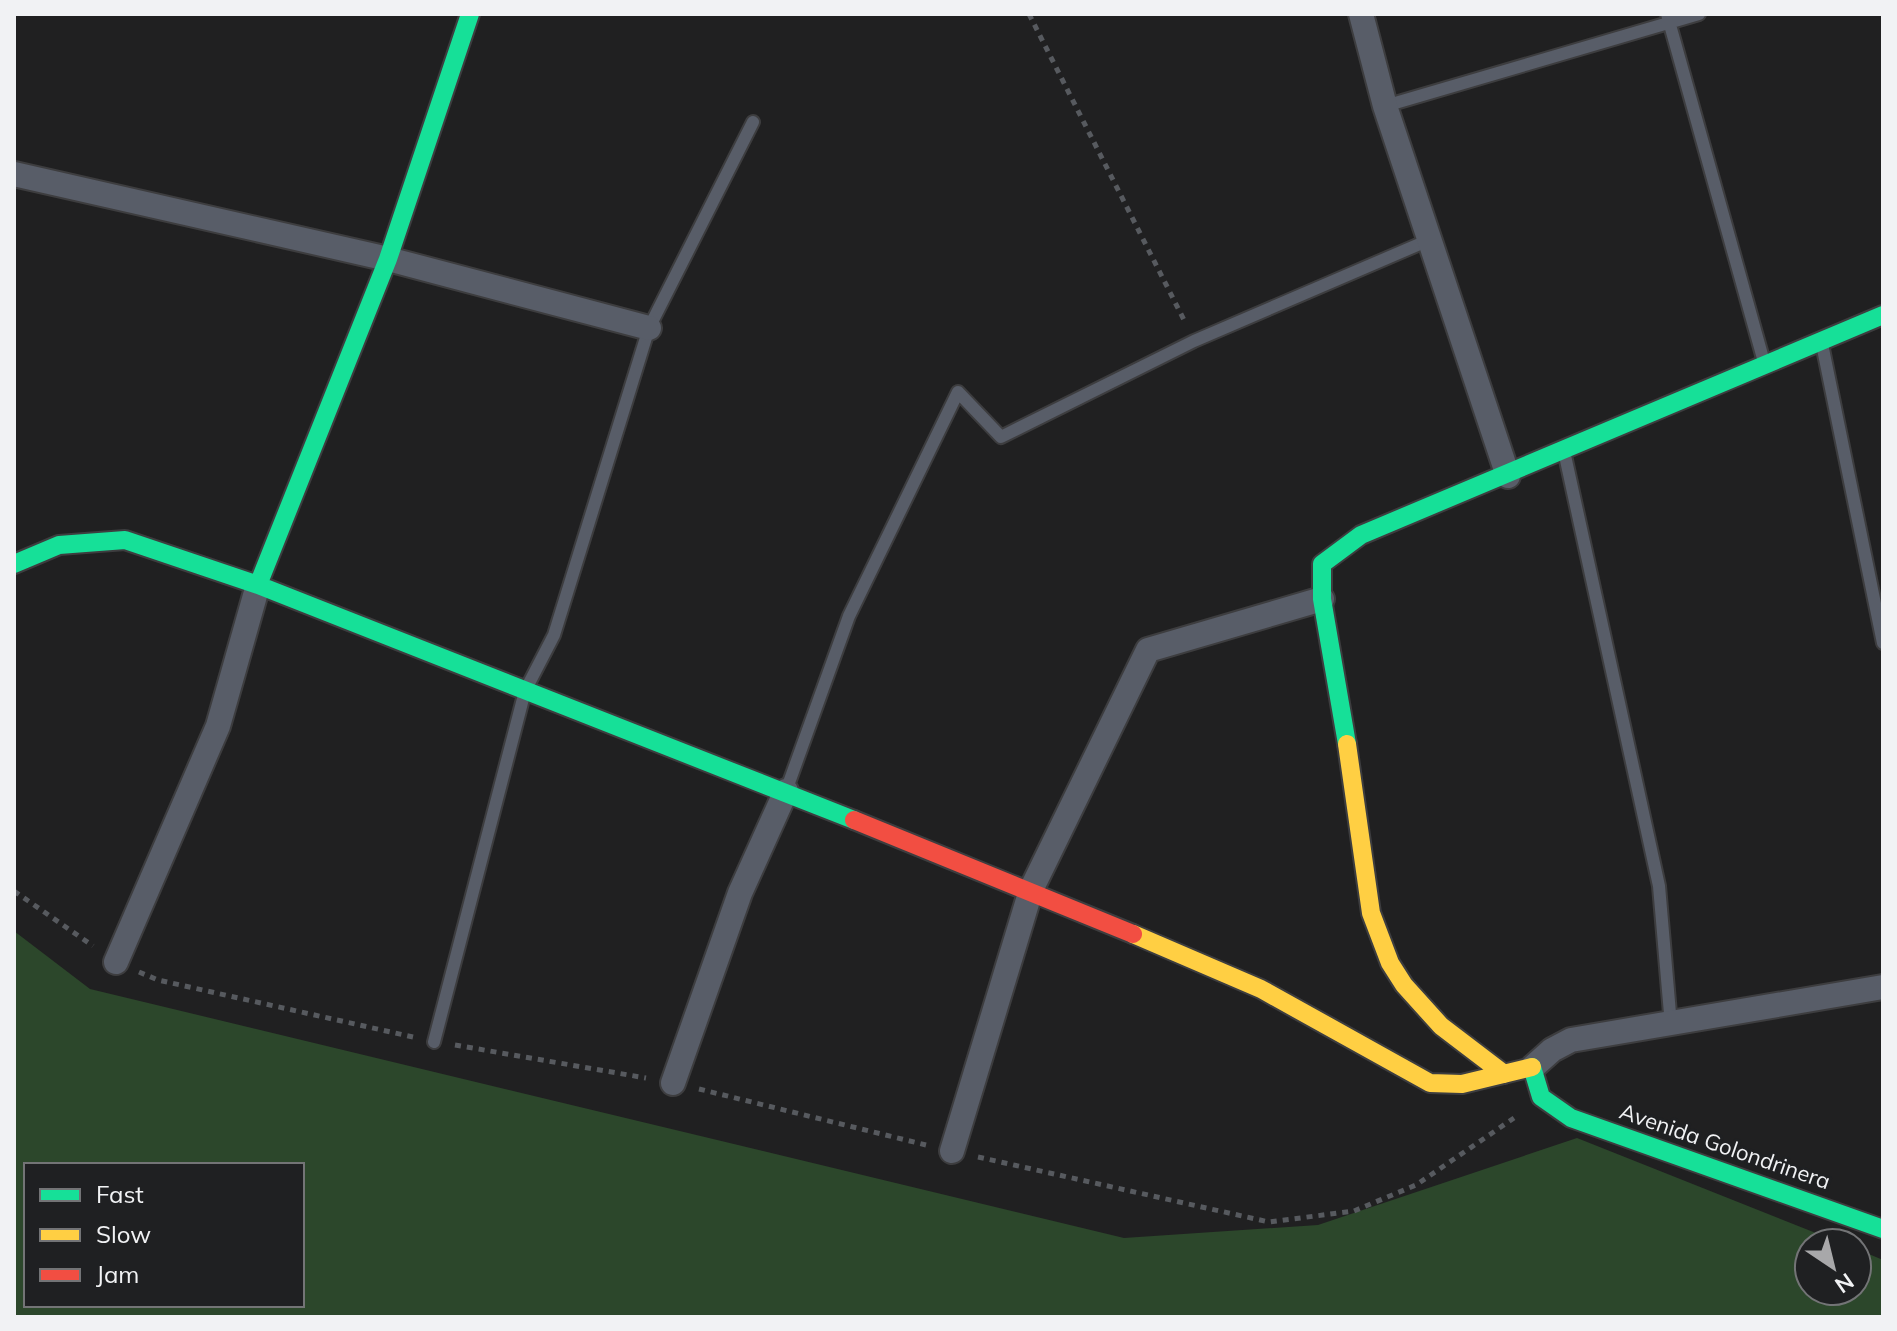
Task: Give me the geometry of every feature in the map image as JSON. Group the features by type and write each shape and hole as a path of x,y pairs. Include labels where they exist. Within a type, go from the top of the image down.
{"street":[{"path":"116,962 218,726 258,585 388,259 470,14"},
{"path":"1361,14 1385,106 1508,476"},
{"path":"14,174 388,259 649,328"},
{"path":"1504,1074 1468,1050 1427,1014 1391,963 1371,916 1360,818 1322,599 1322,564 1361,535 1508,476 1764,362 1883,315"},
{"path":"14,564 59,545 125,540 258,585 1031,890 1261,989 1430,1083 1462,1084 1533,1067 1552,1050 1571,1040 1883,987"},
{"path":"952,1151 1031,890 1148,650 1322,599"},
{"path":"673,1083 740,893 786,791"},
{"path":"1533,1067 1532,1081 1541,1097"},
{"name":"Avenida Golondrinera","path":"1541,1097 1560,1114 1687,1164 1841,1211 1883,1229"}],"lane":[{"path":"1385,106 1668,18 1699,14"},
{"path":"1668,18 1764,362"},
{"path":"434,1042 525,691 554,635 649,328 753,122"},
{"path":"786,791 849,616 958,392 1001,437 1194,341 1429,240"},
{"path":"1821,339 1883,643"},
{"path":"1564,449 1659,886 1671,1025"}],"path":[{"path":"1029,14 1194,341"},
{"path":"14,891 116,962 158,980 434,1042 673,1083 952,1151 1269,1222 1354,1211 1416,1185 1479,1144 1541,1097"}],"green space":[{"path":"14,931 90,989 1124,1238 1318,1225 1577,1138 1801,1227 1793,1227 1793,1307 1873,1307 1873,1256 1883,1260 1883,1317 14,1317"}],"traffic: fast":[{"path":"258,585 388,259 470,14"},
{"path":"1347,744 1322,599 1322,564 1361,535 1883,315"},
{"path":"14,564 59,545 125,540 258,585 854,820"},
{"path":"1532,1067 1541,1097 1571,1118 1883,1229"}],"traffic: slow":[{"path":"1347,744 1371,913 1390,963 1404,985 1441,1026 1504,1074"},
{"path":"1133,934 1261,989 1430,1083 1462,1084 1532,1067"}],"traffic: jam":[{"path":"854,820 1133,934"}]}
